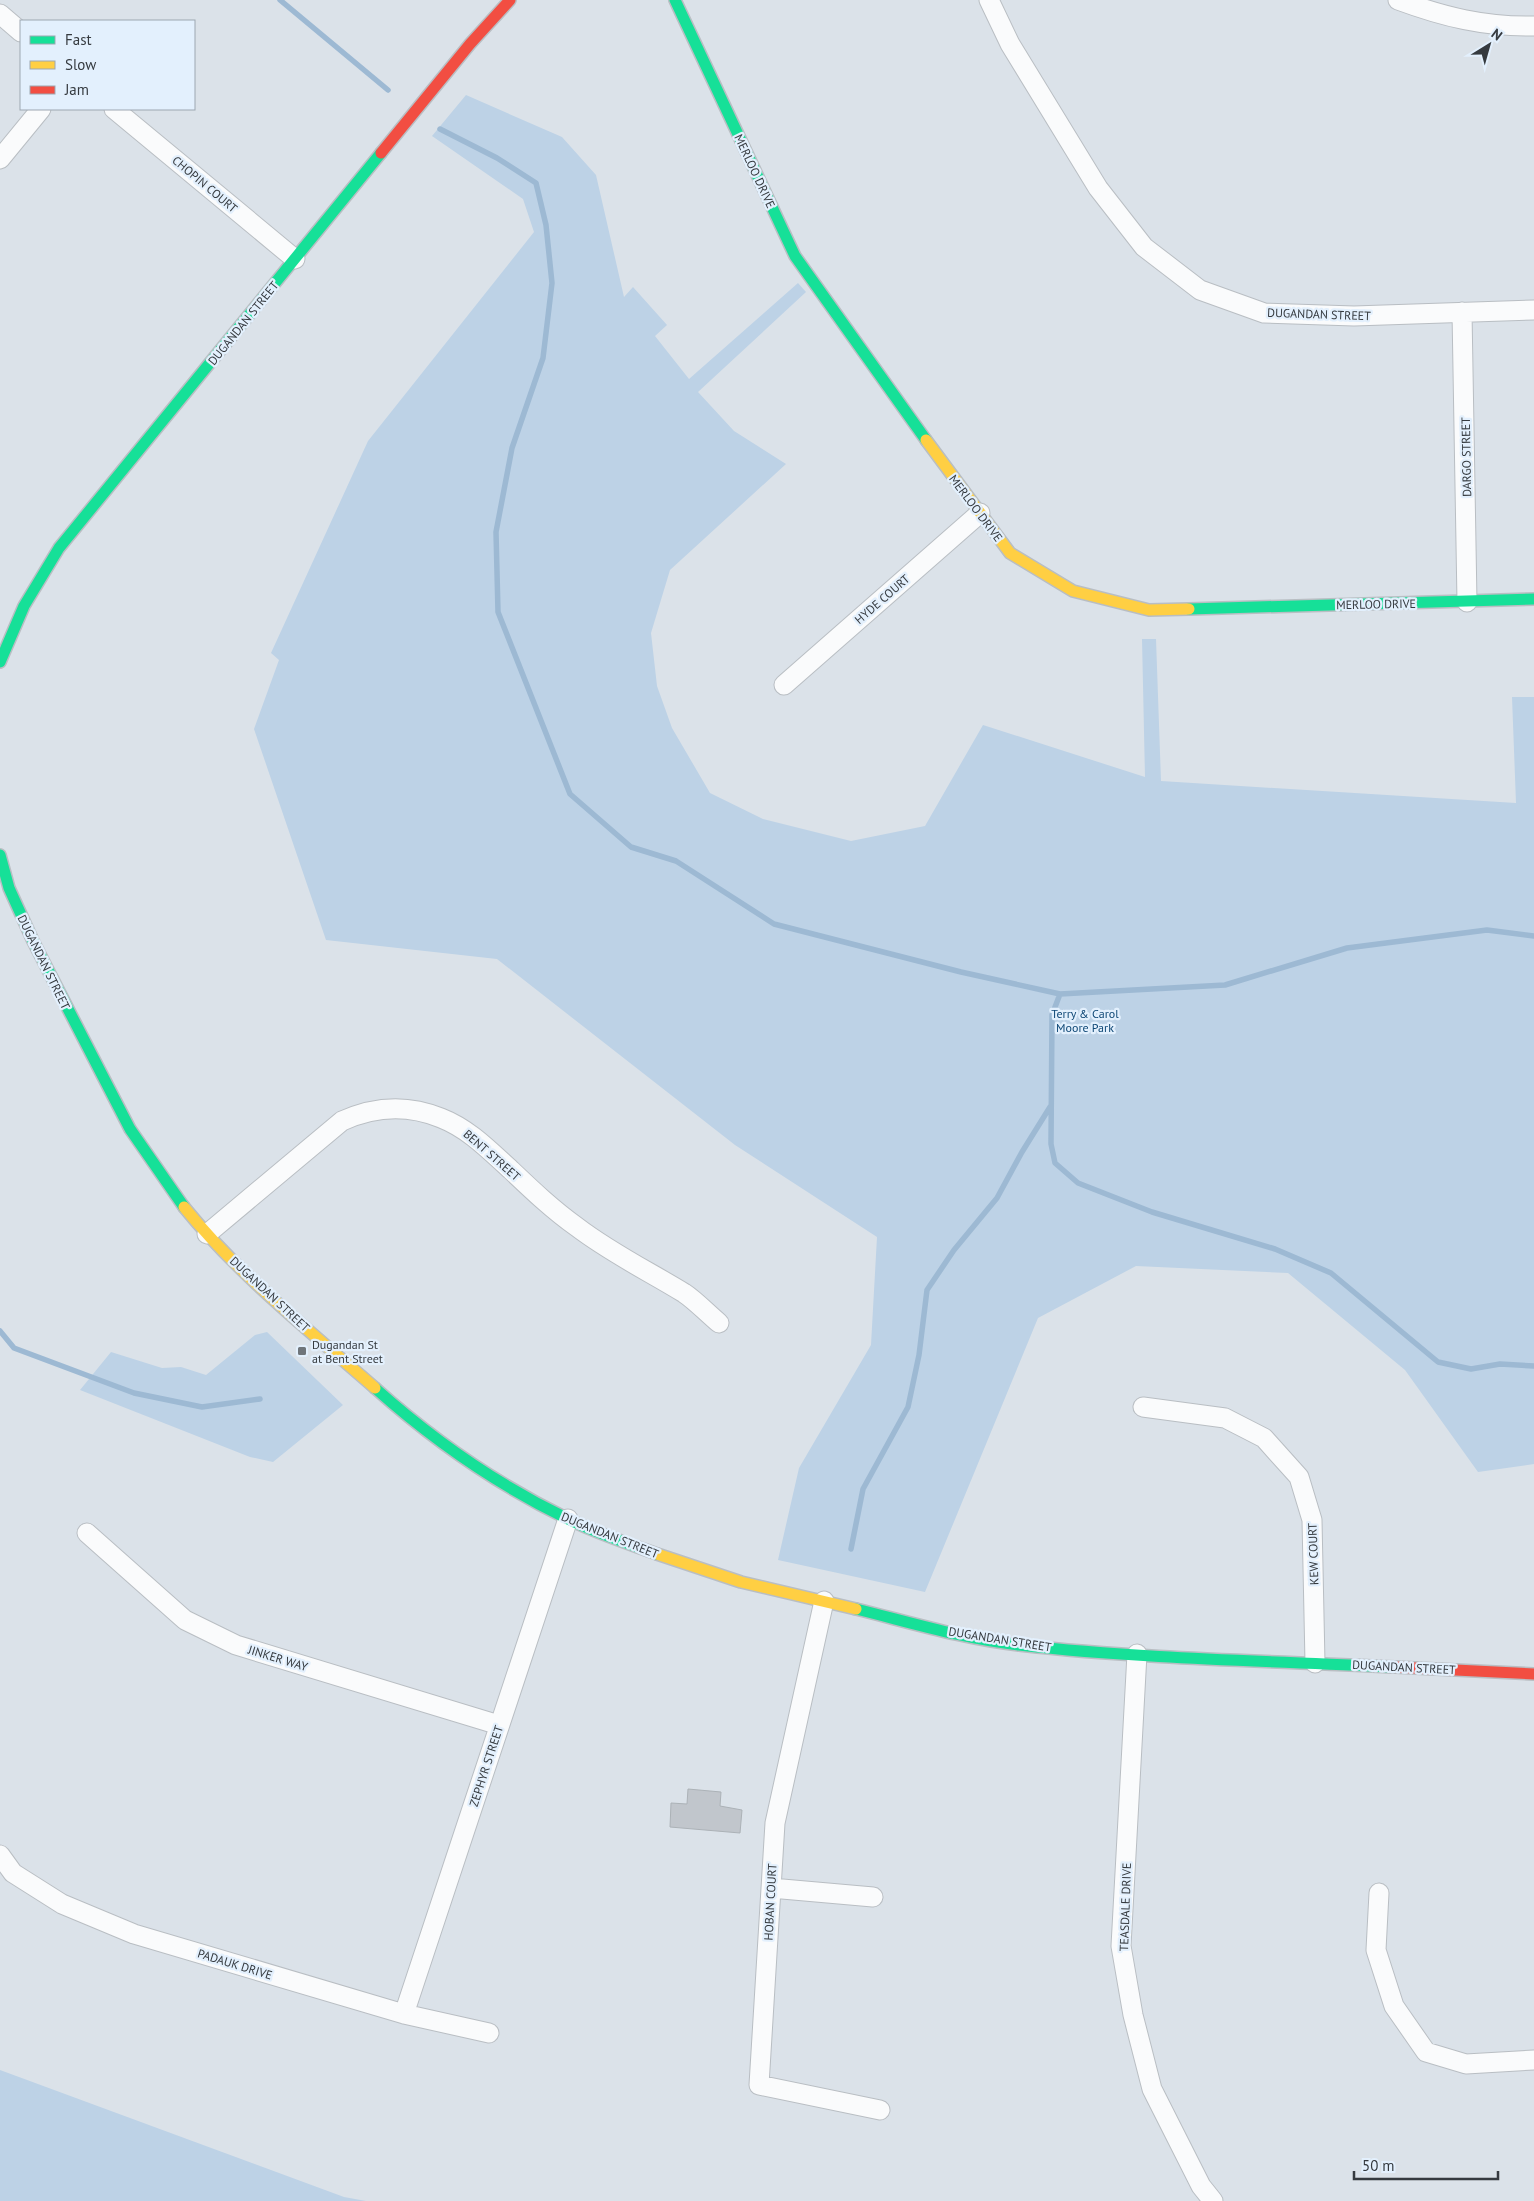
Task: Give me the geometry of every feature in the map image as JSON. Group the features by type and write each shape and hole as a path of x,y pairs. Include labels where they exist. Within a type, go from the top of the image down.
{"street":[{"name":"DUGANDAN STREET","path":"0,662 24,606 40,576 60,548 470,44 510,0"},
{"name":"MERLOO DRIVE","path":"675,0 795,256 942,463 1010,554 1073,591 1149,610 1534,599"},
{"name":"DUGANDAN STREET","path":"989,0 1010,44 1098,188 1144,247 1200,290 1264,313 1354,316 1534,310"},
{"path":"1398,0 1440,15 1507,27 1534,26"},
{"path":"0,14 20,31"},
{"path":"0,159 40,110"},
{"name":"CHOPIN COURT","path":"115,110 295,259"},
{"name":"DARGO STREET","path":"1462,312 1467,602"},
{"name":"HYDE COURT","path":"784,685 980,513"},
{"name":"DUGANDAN STREET","path":"0,855 9,888 33,941 130,1129 184,1208 207,1234 285,1308 408,1418 482,1471 568,1519 671,1560 741,1582 964,1635 1018,1645 1137,1654 1534,1674"},
{"name":"BENT STREET","path":"207,1234 342,1121 362,1112 387,1108 412,1109 440,1117 465,1129 542,1199 577,1227 628,1262 685,1294 719,1323"},
{"name":"KEW COURT","path":"1143,1407 1225,1418 1264,1438 1299,1477 1312,1520 1315,1663"},
{"name":"ZEPHYR STREET","path":"404,2014 568,1519"},
{"name":"JINKER WAY","path":"87,1533 185,1620 236,1646 499,1725"},
{"name":"HOBAN COURT","path":"824,1602 775,1823 759,2085 880,2110"},
{"name":"TEASDALE DRIVE","path":"1137,1654 1122,1946 1133,2015 1152,2090 1201,2186 1213,2201"},
{"name":"PADAUK DRIVE","path":"0,1855 13,1873 62,1904 134,1934 404,2014 489,2033"},
{"path":"771,1888 873,1897"},
{"path":"1379,1893 1376,1950 1394,2006 1426,2052 1466,2064 1534,2060"}],"green space":[{"name":"Terry & Carol Moore Park","path":"466,95 562,137 596,175 624,297 633,287 667,325 655,336 689,379 798,283 806,292 698,392 734,431 786,464 670,570 651,633 657,686 672,728 710,793 763,819 851,841 925,826 983,725 1145,777 1142,639 1156,639 1161,781 1516,803 1512,697 1534,697 1534,1464 1478,1472 1405,1370 1288,1273 1136,1266 1038,1318 925,1592 778,1560 799,1468 871,1345 877,1237 735,1145 497,959 326,940 254,729 279,660 271,653 368,441 534,232 523,199 432,136"},
{"path":"267,1332 343,1405 273,1462 250,1457 80,1390 111,1352 162,1368 181,1367 206,1375 255,1335"},
{"path":"0,2070 344,2197 366,2201 0,2201"}],"building":[{"path":"688,1789 721,1792 720,1806 742,1810 740,1833 670,1827 671,1803 687,1804"}],"waterway":[{"path":"280,0 388,90"},
{"path":"440,129 497,158 536,183 546,225 552,283 543,358 512,448 496,532 498,612 570,794 631,847 676,861 774,924 961,972 1060,994 1225,985 1347,948 1487,930 1534,936"},
{"path":"1060,994 1052,1015 1051,1144 1055,1163 1078,1183 1152,1212 1275,1249 1331,1273 1438,1362 1471,1369 1500,1364 1534,1366"},
{"path":"851,1549 863,1489 908,1407 919,1355 927,1290 954,1250 997,1198 1022,1152 1050,1107"},
{"path":"0,1331 14,1348 134,1393 202,1407 260,1399"}],"traffic: fast":[{"path":"675,0 795,256 926,440"},
{"path":"0,662 24,606 59,548 381,153"},
{"path":"1189,609 1534,599"},
{"path":"0,855 9,888 33,941 130,1129 184,1207"},
{"path":"375,1388 443,1443 516,1492 579,1524 657,1554"},
{"path":"856,1609 957,1634 1019,1645 1160,1657 1395,1667"}],"traffic: slow":[{"path":"926,440 1010,553 1073,591 1149,610 1189,609"},
{"path":"184,1207 205,1232 251,1279 375,1388"},
{"path":"657,1554 741,1582 856,1609"}],"traffic: jam":[{"path":"381,153 470,44 510,0"},
{"path":"1395,1667 1534,1674"}],"place":[{"name":"Dugandan St at Bent Street","path":"302,1351"}]}
